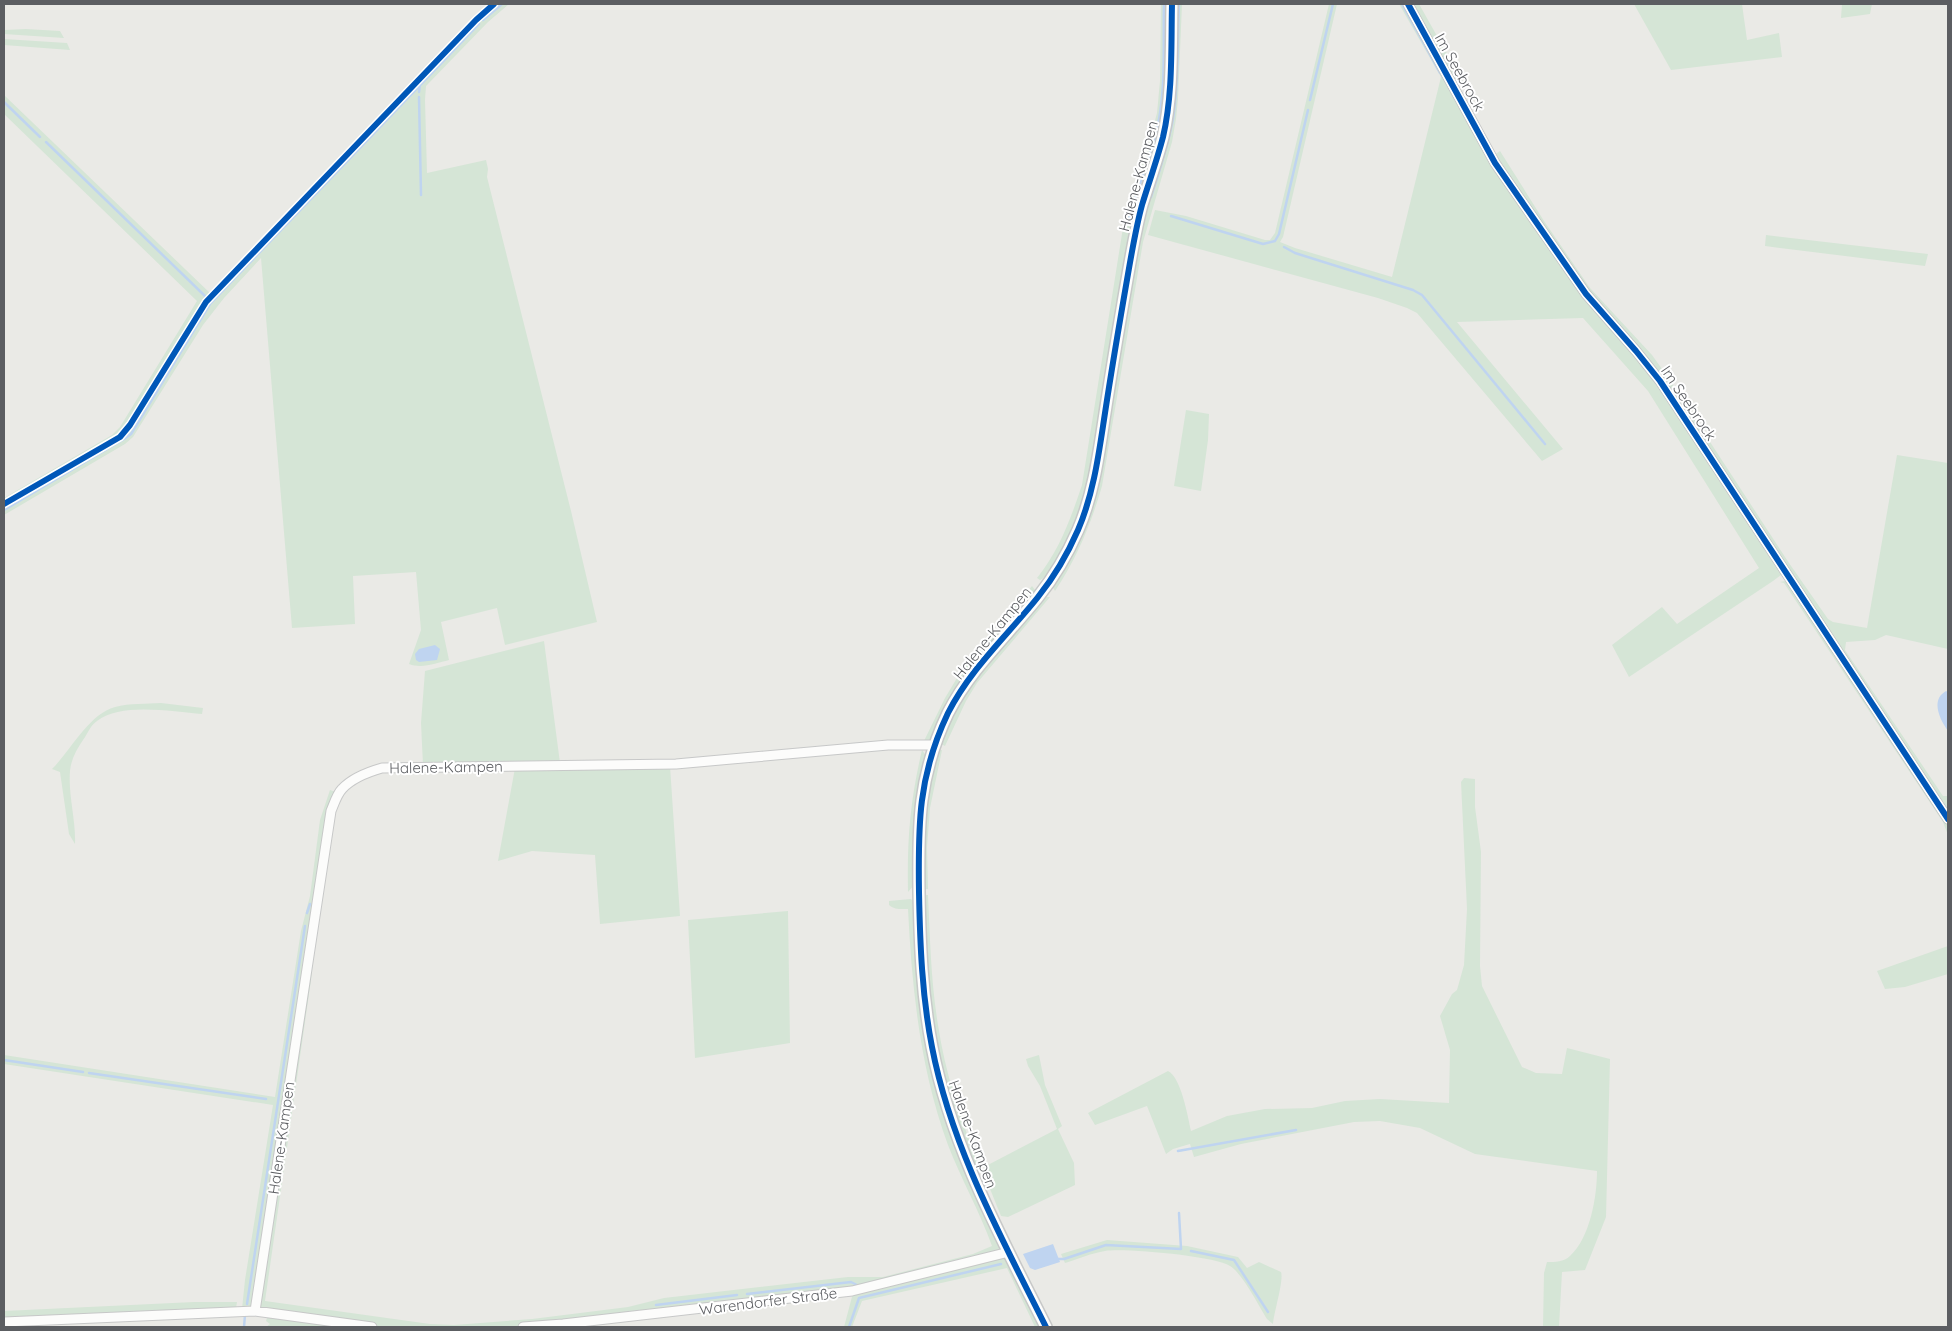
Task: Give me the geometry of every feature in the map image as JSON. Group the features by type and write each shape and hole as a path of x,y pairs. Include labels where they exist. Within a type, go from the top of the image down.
{"street":[{"name":"Halene-Kampen","path":"1046,1327 982,1195 956,1134 939,1076 928,1025 921,958 918,844 920,807 935,745 950,710 968,679 984,657 1024,614 1049,582 1069,549 1085,511 1100,446 1134,241 1142,207 1163,138 1166,118 1172,4"},
{"name":"Im Seebrock","path":"1408,4 1495,163 1586,294 1660,381 1948,819"},
{"name":"Halene-Kampen","path":"255,1311 331,811 340,790 367,772 382,768 676,764 888,745 935,745"},
{"name":"Warendorfer Straße","path":"523,1327 852,1291 1009,1252"},
{"path":"4,1322 255,1311 372,1327"}],"green space":[{"path":"497,4 509,4 488,22 426,86 427,173 486,160 487,177 597,622 505,645 497,608 441,622 449,660 419,666 409,664 421,630 416,572 353,576 355,624 292,628 261,258 224,298 203,325 133,437 125,444 4,515 4,506 121,438 131,426 206,303 477,21"},
{"path":"1161,4 1168,4 1164,107 1094,457 1084,499 1072,531 1052,568 1040,580 1037,578 1058,545 1069,522 1082,485 1125,215 1147,151 1157,113 1160,81"},
{"path":"1176,4 1182,4 1176,119 1172,142 1143,242 1102,486 1083,540 1055,591 1052,586 1075,544 1132,267 1156,174"},
{"path":"1329,4 1337,4 1283,237 1280,242 1392,277 1441,77 1399,4 1404,4 1493,164 1659,384 1782,572 1773,581 1629,677 1612,645 1662,607 1677,624 1759,568 1648,391 1583,318 1457,322 1563,449 1542,461 1417,313 1378,298 1148,235 1155,210 1186,216 1270,240 1275,233"},
{"path":"1411,4 1419,4 1463,82 1457,85"},
{"path":"1634,4 1742,4 1747,40 1779,33 1782,57 1671,70"},
{"path":"1842,4 1872,4 1870,14 1841,18"},
{"path":"4,30 60,31 64,38 4,34"},
{"path":"4,39 67,43 70,50 4,45"},
{"path":"4,95 211,294 203,303 120,436 4,503 4,498 112,435 120,427 197,301 4,114"},
{"path":"1500,151 1544,221 1590,288 1652,355 1667,376 1789,563 1828,619 1833,622 1867,628 1897,455 1948,463 1948,649 1886,635 1875,640 1846,642 1845,650 1943,796 1948,796 1948,814 1662,380 1587,292 1494,155"},
{"path":"1766,235 1928,254 1925,266 1765,246"},
{"path":"1186,410 1209,414 1208,440 1201,491 1174,486"},
{"path":"1780,582 1788,582 1941,811 1948,824 1948,835 1943,822 1784,583"},
{"path":"1032,586 1035,590 1034,596 934,738 923,743 945,698 960,673"},
{"path":"1044,597 1050,597 977,683 966,701 945,746 941,744 941,738 971,681"},
{"path":"544,641 560,763 423,765 421,723 425,671"},
{"path":"161,703 203,708 202,714 162,710 133,710 107,715 91,727 73,758 70,771 75,844 69,834 60,772 52,769 89,725 106,711 126,705"},
{"path":"922,750 927,757 914,885 908,892 910,820"},
{"path":"942,750 930,808 927,847 928,889 924,889 924,806 937,751"},
{"path":"670,766 680,916 600,924 595,855 532,851 498,861 515,768"},
{"path":"1464,778 1475,779 1475,807 1481,852 1480,966 1482,986 1522,1067 1536,1073 1562,1074 1567,1048 1610,1059 1606,1217 1585,1270 1562,1272 1559,1327 1543,1327 1544,1273 1547,1262 1568,1258 1583,1239 1594,1205 1597,1171 1475,1154 1420,1128 1380,1121 1354,1122 1241,1144 1194,1157 1190,1144 1173,1149 1166,1154 1147,1106 1095,1125 1088,1113 1168,1071 1177,1081 1186,1107 1191,1131 1227,1116 1265,1109 1312,1108 1345,1101 1380,1099 1449,1103 1450,1050 1440,1016 1452,994 1457,990 1464,965 1467,909 1461,782"},
{"path":"330,790 336,792 252,1306 242,1309 273,1105 4,1064 4,1055 275,1097 301,931 310,896 320,820"},
{"path":"928,895 931,960 941,1043 954,1095 978,1162 975,1164 947,1092 931,1019 922,898"},
{"path":"911,899 915,904 925,1025 1000,1246 999,1250 876,1284 535,1325 501,1327 385,1327 260,1308 315,937 311,980 265,1301 430,1324 454,1325 532,1319 628,1307 664,1298 848,1277 883,1277 973,1254 992,1246 948,1145 938,1116 924,1058 915,999 908,909 900,909 889,905 889,901"},
{"path":"788,911 790,1043 695,1058 688,920"},
{"path":"1948,946 1948,974 1905,987 1885,989 1877,971"},
{"path":"1039,1055 1045,1085 1062,1126 1058,1129 1074,1163 1075,1185 1008,1217 1001,1216 988,1184 984,1167 1057,1129 1040,1086 1026,1059"},
{"path":"1107,1240 1187,1246 1238,1257 1247,1268 1259,1262 1281,1272 1282,1276 1273,1324 1267,1319 1240,1275 1230,1266 1221,1262 1189,1256 1115,1250 1095,1253 1065,1263 1061,1254"},
{"path":"1006,1258 1041,1327 1035,1327 1007,1268 862,1301 852,1327 844,1327 853,1293"},
{"path":"194,1302 237,1302 236,1308 4,1319 4,1311"},
{"path":"269,1316 351,1327 266,1327 270,1324 266,1321"}],"water":[{"path":"435,645 440,649 437,660 419,662 416,660 415,654 419,649"},
{"path":"1946,691 1948,692 1948,731 1942,721 1937,705 1938,699"},
{"path":"1053,1244 1060,1262 1035,1270 1030,1268 1023,1254"}],"waterway":[{"path":"483,20 502,4"},
{"path":"1129,219 1153,145 1159,119 1163,76 1164,4"},
{"path":"1151,197 1173,119 1177,76 1179,4"},
{"path":"1310,100 1333,4"},
{"path":"1402,4 1440,73"},
{"path":"4,510 131,434 210,304 479,24"},
{"path":"419,92 420,84"},
{"path":"419,97 421,195"},
{"path":"4,102 40,137"},
{"path":"1171,216 1263,244 1275,241 1279,234 1308,110"},
{"path":"46,142 205,296"},
{"path":"1284,247 1295,253 1413,290 1422,295 1545,444"},
{"path":"307,913 310,904"},
{"path":"247,1304 305,926"},
{"path":"4,1060 83,1072"},
{"path":"89,1073 266,1099"},
{"path":"1178,1151 1296,1130"},
{"path":"1056,1259 1064,1259 1106,1245 1181,1249 1179,1213"},
{"path":"1191,1251 1234,1260 1268,1312"},
{"path":"849,1327 859,1298 1001,1264"},
{"path":"747,1294 851,1282 857,1285"},
{"path":"656,1305 737,1295"},
{"path":"244,1327 245,1315"}],"cycle path":[{"path":"4,504 120,437 130,425 206,302 476,20 494,4"},
{"path":"1046,1327 979,1190 952,1120 932,1047 926,1009 920,931 919,845 922,801 925,780 938,736 957,697 978,667 1050,581 1074,539 1084,516 1098,457 1136,230 1161,146 1166,121 1171,71 1172,4"},
{"path":"1408,4 1495,163 1586,294 1660,381 1948,819"}]}
